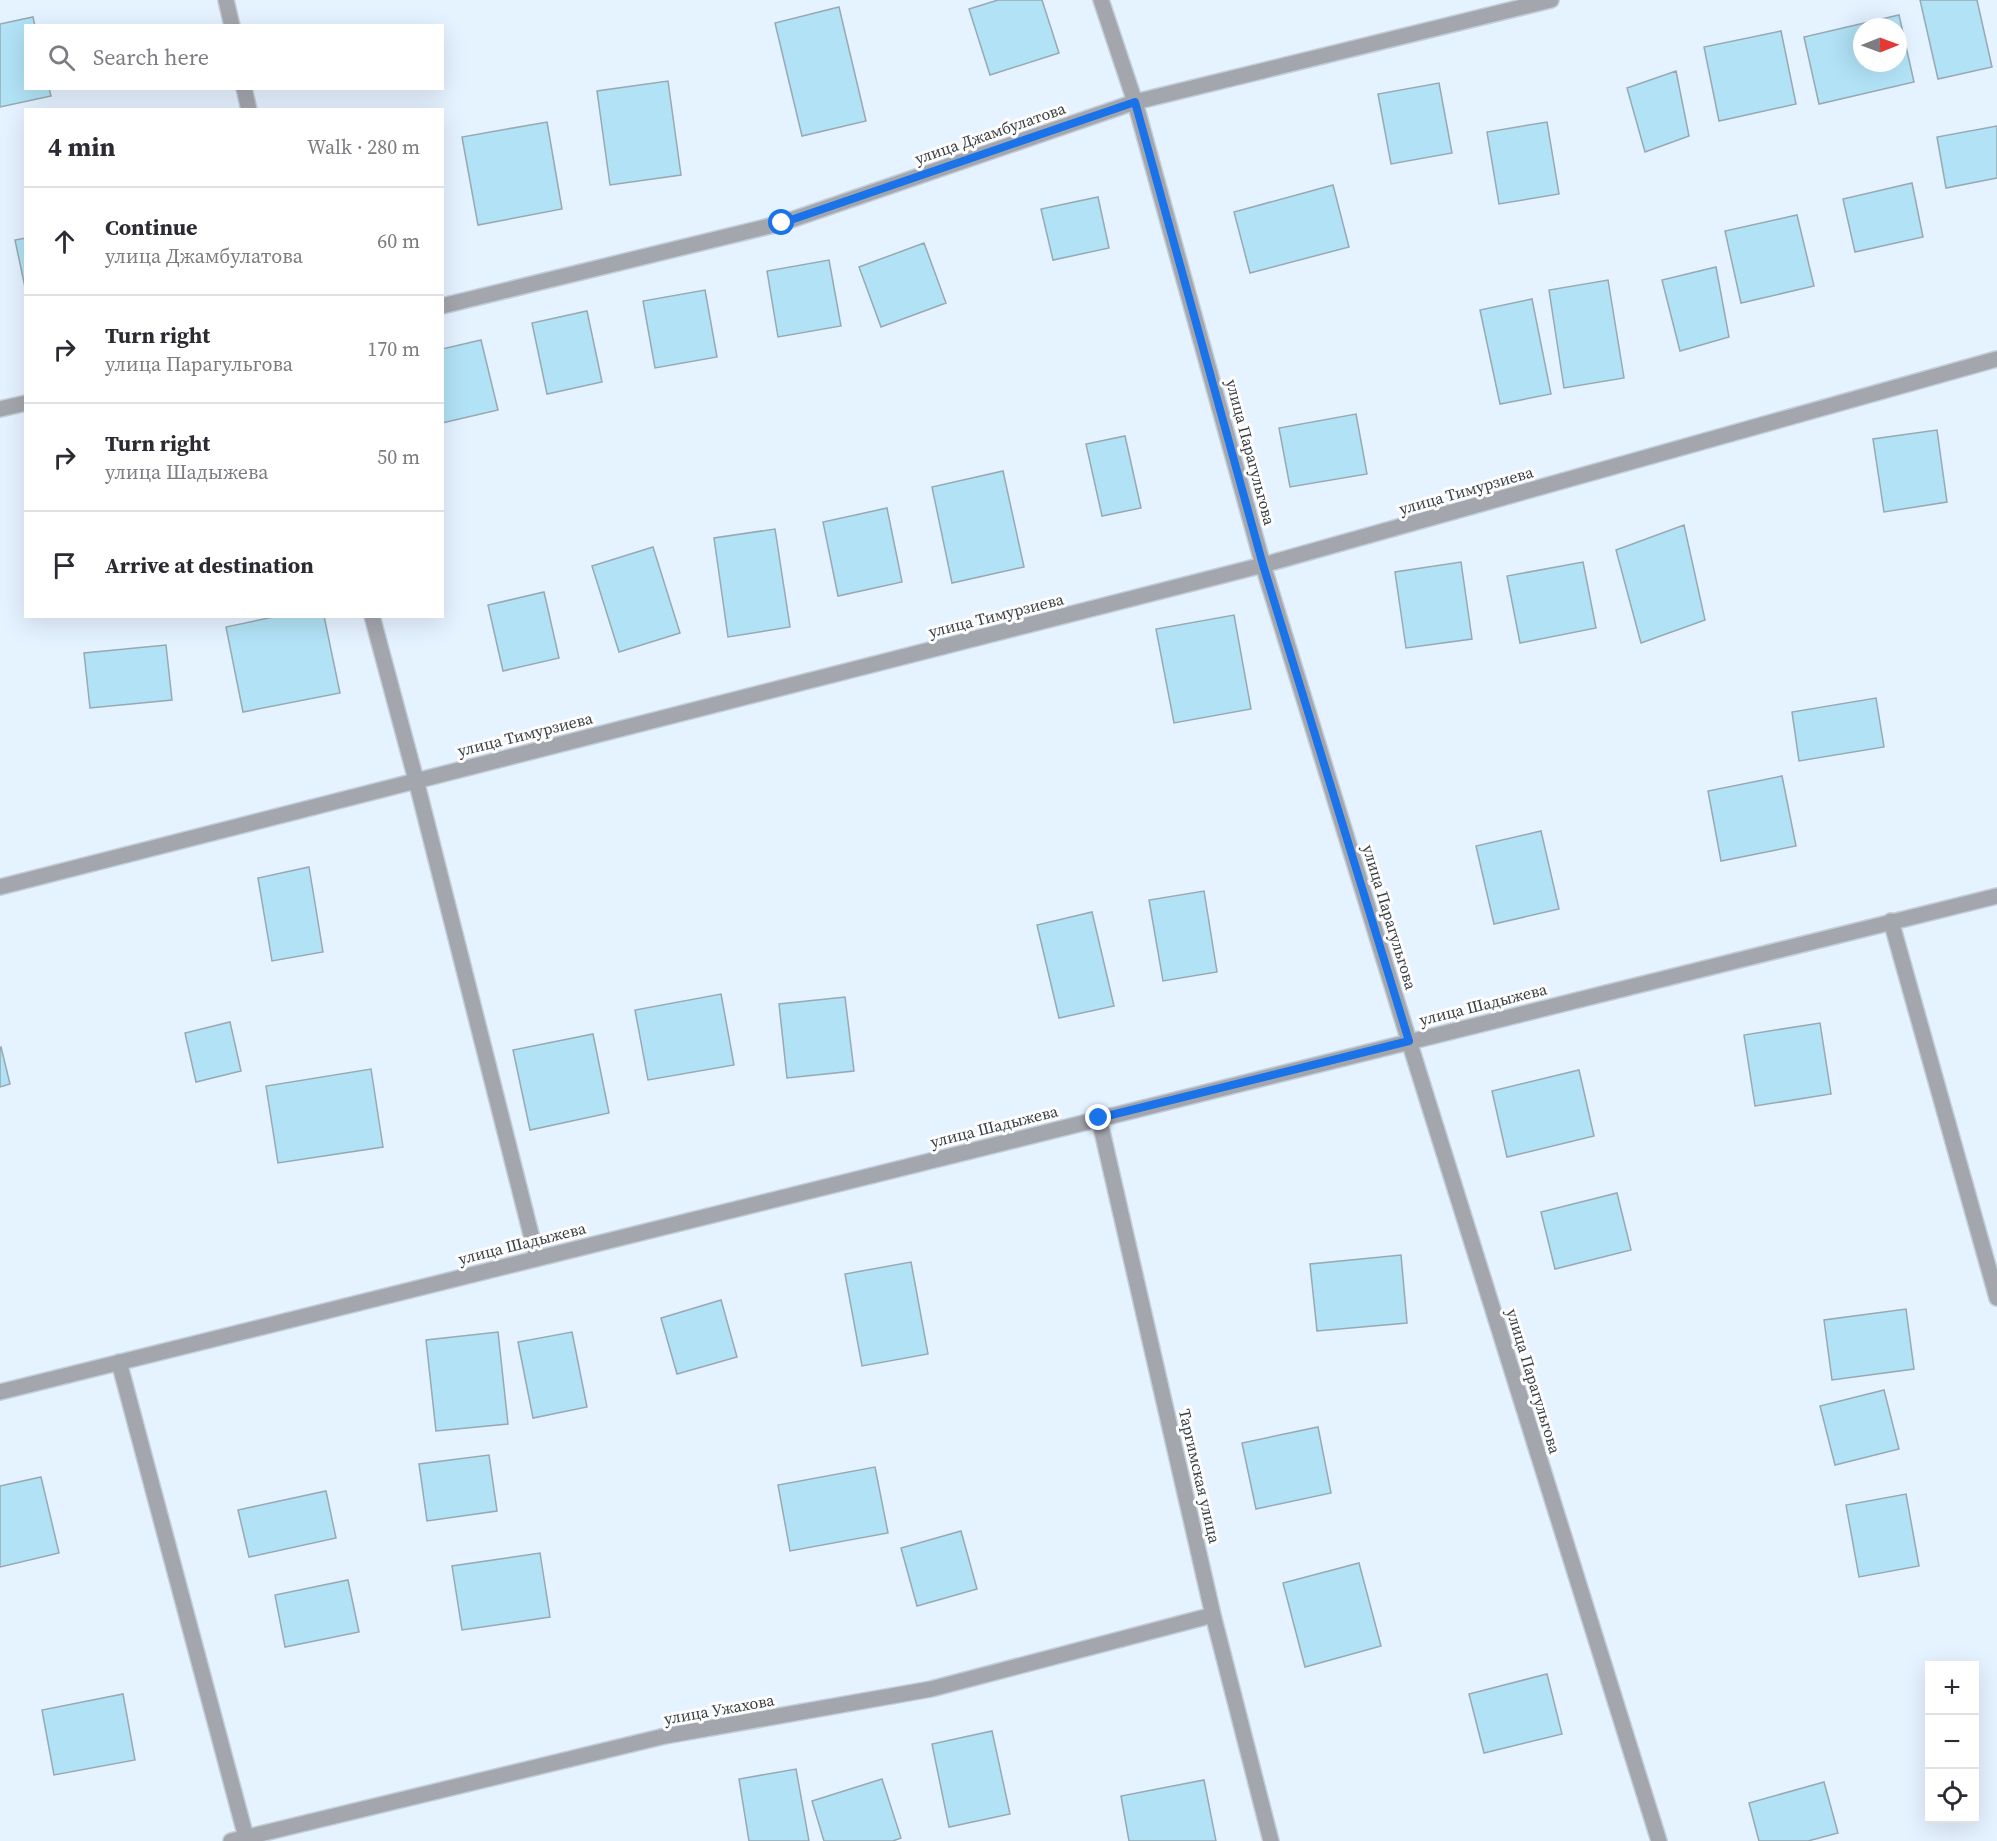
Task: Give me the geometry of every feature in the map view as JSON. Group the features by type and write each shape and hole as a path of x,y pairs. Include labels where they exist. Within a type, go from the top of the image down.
{"street":[{"path":"226,0 232,24"},
{"name":"улица Парагульгова","path":"1101,0 1135,102 1263,565 1659,1841"},
{"name":"улица Джамбулатова","path":"444,306 782,223 1135,102 1551,0"},
{"path":"244,90 249,108"},
{"name":"улица Тимурзиева","path":"0,887 1263,565 1997,359"},
{"path":"0,409 24,403"},
{"path":"373,618 537,1258"},
{"name":"улица Шадыжева","path":"0,1392 1997,896"},
{"path":"1891,921 1997,1298"},
{"name":"Таргимская улица","path":"1099,1118 1213,1615 1271,1841"},
{"path":"119,1362 241,1839"},
{"name":"улица Ужахова","path":"241,1839 665,1736 931,1689 1213,1615"}],"building":[{"path":"998,0 1042,0 1059,53 990,75 969,9"},
{"path":"1920,0 1977,0 1992,67 1938,79"},
{"path":"839,7 866,121 802,136 775,23"},
{"path":"33,17 35,24 24,24 24,90 50,90 51,96 0,107 0,24"},
{"path":"1853,26 1853,72 1907,72 1907,51 1914,82 1819,104 1804,37"},
{"path":"1781,31 1796,104 1719,121 1704,47"},
{"path":"1676,71 1689,136 1645,152 1627,88"},
{"path":"668,81 681,175 610,185 597,91"},
{"path":"1439,83 1452,153 1391,164 1378,94"},
{"path":"547,122 562,209 478,225 462,137"},
{"path":"1547,122 1559,194 1499,204 1487,132"},
{"path":"1997,126 1997,178 1946,188 1937,137"},
{"path":"1912,183 1923,237 1855,252 1843,199"},
{"path":"1333,185 1349,247 1250,273 1234,212"},
{"path":"1098,197 1109,248 1053,260 1041,209"},
{"path":"1797,215 1814,286 1741,303 1725,231"},
{"path":"24,238 24,283 15,240"},
{"path":"924,243 946,303 881,327 859,267"},
{"path":"829,260 841,326 778,337 767,271"},
{"path":"1716,267 1729,337 1680,351 1662,280"},
{"path":"1608,280 1624,378 1564,388 1549,290"},
{"path":"705,290 717,357 655,368 643,301"},
{"path":"1532,299 1551,394 1500,404 1480,310"},
{"path":"587,311 602,382 547,394 532,323"},
{"path":"481,340 498,410 444,423 444,349"},
{"path":"1356,414 1367,474 1290,487 1279,428"},
{"path":"1937,430 1947,502 1884,512 1873,439"},
{"path":"1125,436 1141,508 1102,516 1086,444"},
{"path":"1003,471 1024,567 952,583 932,487"},
{"path":"887,508 902,582 838,596 823,522"},
{"path":"1684,525 1705,620 1641,643 1616,550"},
{"path":"775,529 790,627 728,637 714,538"},
{"path":"653,547 680,633 619,652 592,566"},
{"path":"1461,562 1472,639 1406,648 1395,572"},
{"path":"1583,562 1596,628 1520,643 1507,576"},
{"path":"544,592 559,658 503,671 488,605"},
{"path":"1234,615 1251,709 1174,723 1156,629"},
{"path":"269,618 324,618 340,693 243,712 226,627"},
{"path":"166,645 172,700 90,708 84,653"},
{"path":"1876,698 1884,747 1799,761 1792,712"},
{"path":"1782,776 1796,846 1721,861 1708,791"},
{"path":"1541,831 1559,909 1494,924 1476,846"},
{"path":"309,867 323,952 272,961 258,878"},
{"path":"1204,891 1217,972 1163,981 1149,900"},
{"path":"1092,912 1114,1006 1059,1018 1037,925"},
{"path":"721,994 734,1065 648,1080 635,1010"},
{"path":"845,997 854,1071 787,1078 779,1004"},
{"path":"230,1022 241,1071 196,1082 185,1033"},
{"path":"1820,1023 1831,1094 1755,1106 1744,1035"},
{"path":"593,1034 609,1113 530,1130 513,1050"},
{"path":"0,1048 10,1084 0,1087"},
{"path":"371,1069 383,1147 278,1163 266,1086"},
{"path":"1579,1070 1594,1136 1507,1157 1492,1091"},
{"path":"1617,1193 1631,1250 1555,1269 1541,1212"},
{"path":"1401,1255 1407,1323 1317,1331 1310,1264"},
{"path":"911,1262 928,1354 862,1366 845,1274"},
{"path":"721,1300 737,1357 677,1374 661,1318"},
{"path":"1906,1309 1914,1369 1832,1380 1824,1320"},
{"path":"498,1332 508,1424 436,1431 426,1340"},
{"path":"572,1332 587,1407 533,1418 518,1342"},
{"path":"1884,1390 1899,1449 1835,1465 1820,1406"},
{"path":"1318,1427 1331,1493 1256,1509 1242,1443"},
{"path":"489,1455 497,1511 427,1521 419,1464"},
{"path":"875,1467 888,1533 790,1551 778,1485"},
{"path":"41,1477 59,1553 0,1567 0,1486"},
{"path":"326,1491 336,1538 249,1557 238,1510"},
{"path":"1906,1494 1919,1566 1859,1577 1846,1505"},
{"path":"961,1531 977,1589 917,1606 901,1548"},
{"path":"540,1553 550,1617 462,1630 452,1566"},
{"path":"1359,1563 1381,1646 1305,1667 1283,1583"},
{"path":"348,1580 359,1632 285,1647 275,1595"},
{"path":"1547,1674 1562,1734 1484,1753 1469,1694"},
{"path":"123,1694 135,1760 54,1775 42,1710"},
{"path":"992,1731 1010,1814 949,1827 932,1744"},
{"path":"796,1769 809,1841 749,1841 739,1779"},
{"path":"882,1779 901,1838 893,1841 824,1841 812,1801"},
{"path":"1204,1780 1216,1841 1129,1841 1121,1796"},
{"path":"1824,1782 1838,1833 1808,1841 1759,1841 1749,1803"}],"route":[{"path":"782,223 1135,102 1263,565 1409,1041 1099,1118"}]}
